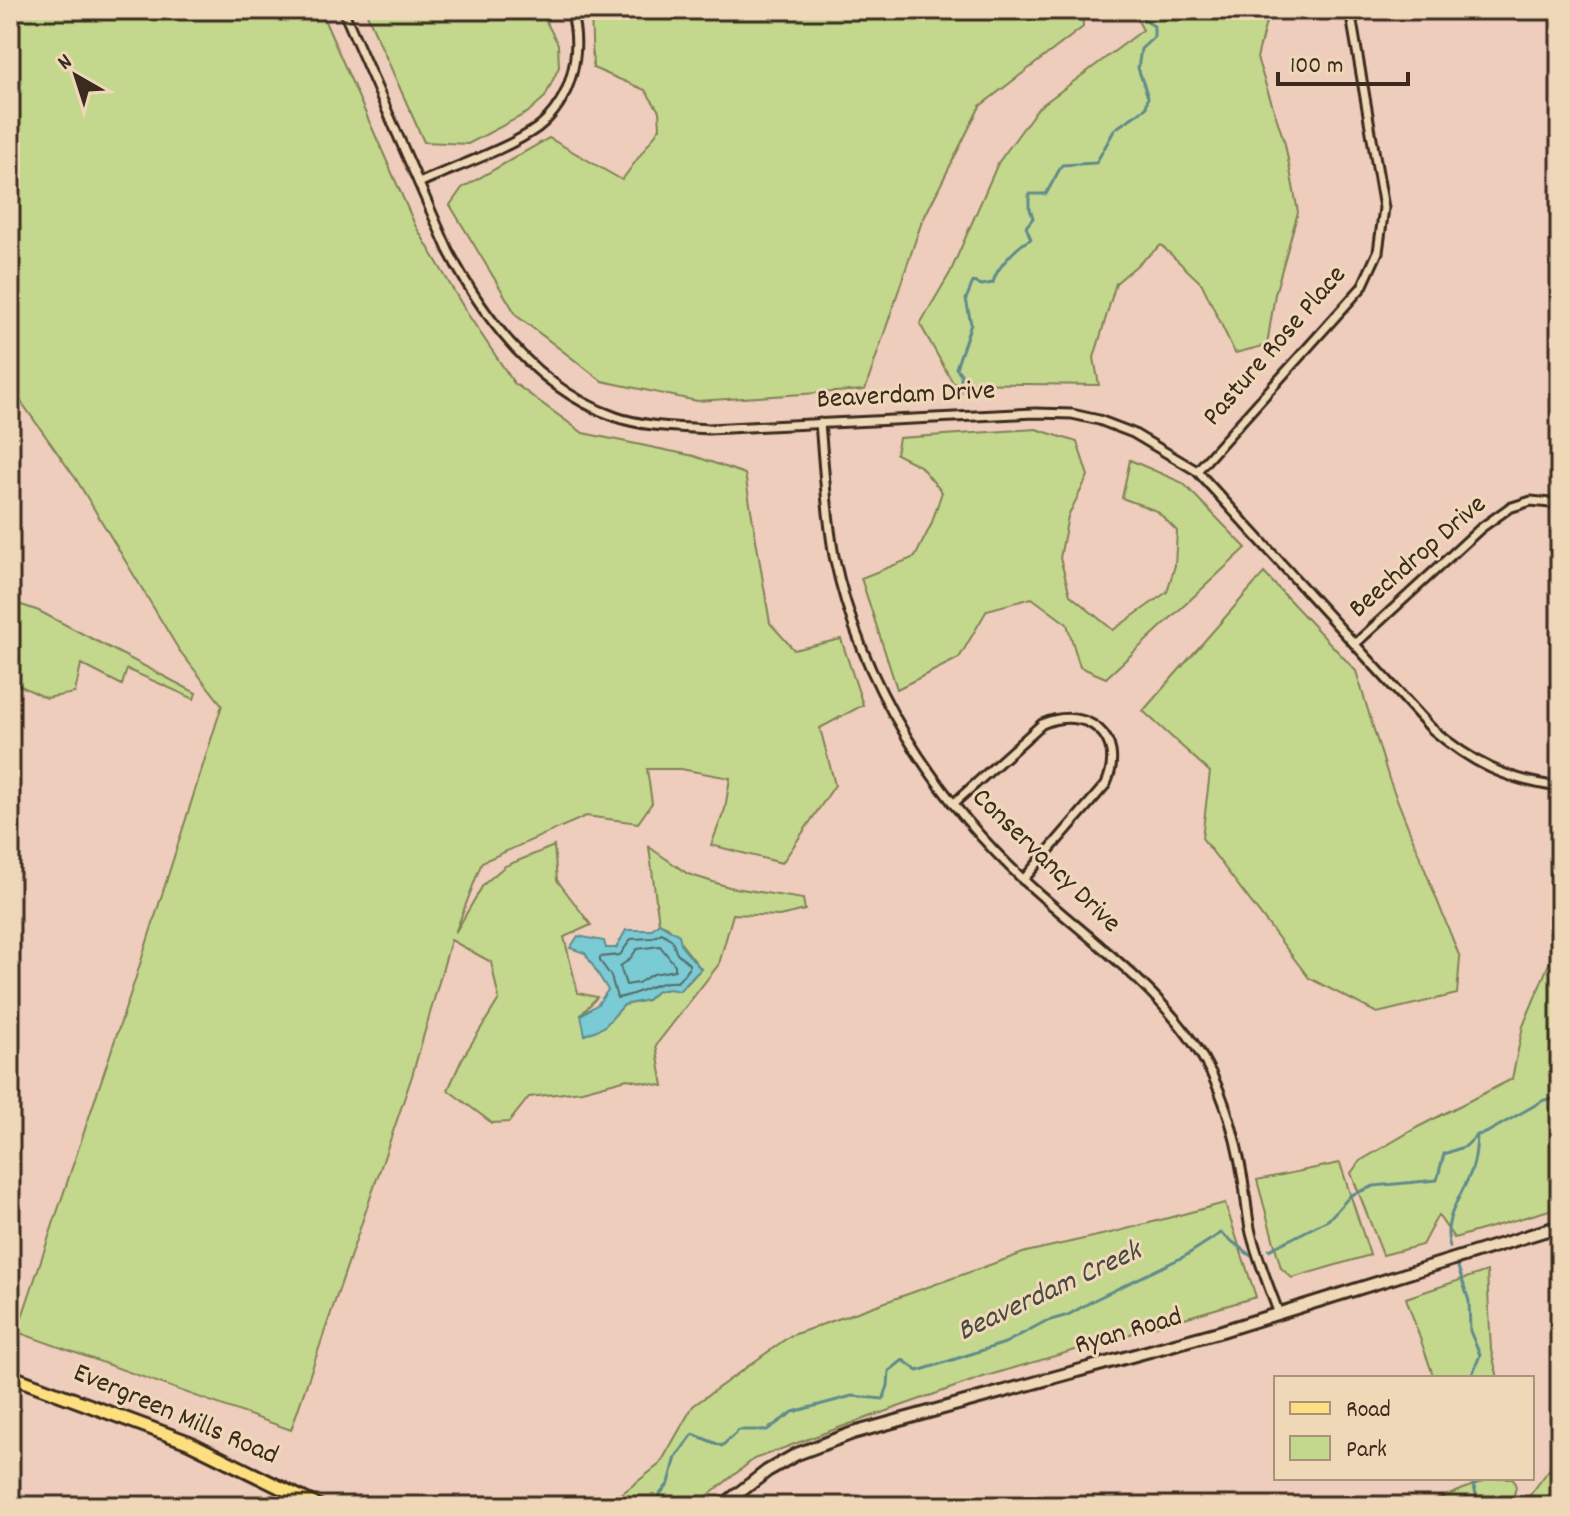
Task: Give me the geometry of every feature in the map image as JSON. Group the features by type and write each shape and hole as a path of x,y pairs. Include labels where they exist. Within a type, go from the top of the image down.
{"main road":[{"name":"Ryan Road","path":"722,1506 767,1471 797,1454 853,1433 1279,1314 1560,1226"},
{"name":"Evergreen Mills Road","path":"10,1376 188,1442 318,1506"}],"street":[{"name":"Beaverdam Drive","path":"343,10 459,271 490,320 521,357 586,402 617,417 659,426 708,429 1035,413 1072,414 1133,433 1197,471 1431,728 1453,747 1484,767 1521,780 1560,787"},
{"path":"419,183 526,135 553,113 574,70 575,32 571,10"},
{"name":"Pasture Rose Place","path":"1197,471 1362,287 1378,252 1384,208 1350,10"},
{"name":"Conservancy Drive","path":"820,423 835,557 846,600 870,670 897,723 953,804 993,851 1150,990 1195,1045 1216,1082 1227,1110 1236,1140 1251,1232 1279,1314"},
{"name":"Beechdrop Drive","path":"1355,644 1481,528 1509,508 1531,501 1560,504"},
{"path":"953,804 1042,724 1071,717 1088,723 1103,734 1114,755 1106,784 1023,880"}],"green space":[{"path":"10,10 320,10 415,225 467,313 514,383 583,433 694,456 745,474 770,623 794,650 841,639 863,705 820,728 835,785 782,863 711,845 725,809 730,778 681,769 647,769 652,803 638,823 586,816 482,862 455,933 483,885 505,866 554,846 557,880 591,925 564,937 578,993 597,997 581,1015 603,1027 624,1005 647,1000 657,991 686,985 701,969 668,927 659,923 649,847 688,874 729,887 803,899 805,910 779,916 733,914 719,964 656,1045 663,1086 627,1079 582,1091 529,1097 509,1122 492,1123 448,1090 462,1059 499,999 491,962 451,940 412,1076 291,1430 17,1332 135,980 222,705 179,650 76,479 17,396 10,401"},
{"path":"365,10 540,10 558,44 559,67 545,97 527,113 468,144 424,142"},
{"path":"591,10 1082,10 1083,27 980,106 921,224 865,390 697,401 602,381 517,316 450,205 462,188 549,138 622,180 660,128 659,111 645,90 593,68"},
{"path":"1132,10 1269,10 1257,58 1285,144 1298,212 1275,294 1267,345 1235,353 1202,284 1161,245 1116,283 1094,358 1099,385 953,383 920,324 950,273 998,163 1038,108 1143,30"},
{"path":"1036,429 1077,442 1088,476 1068,516 1060,558 1070,595 1113,630 1167,592 1175,565 1177,531 1157,511 1122,498 1130,460 1183,483 1246,548 1106,678 1080,667 1067,624 1032,598 987,610 959,658 897,689 861,578 915,557 931,525 942,492 920,466 896,454 899,438"},
{"path":"1264,573 1356,671 1389,779 1460,958 1457,994 1377,1013 1309,978 1202,838 1210,772 1143,711"},
{"path":"10,601 39,611 196,693 194,699 127,669 122,685 81,664 75,693 46,698 10,681"},
{"path":"1553,954 1560,958 1560,1207 1454,1238 1438,1215 1422,1245 1383,1255 1351,1173 1360,1161 1418,1127 1512,1079 1523,1026"},
{"path":"1340,1163 1370,1255 1292,1278 1281,1268 1257,1180"},
{"path":"1225,1203 1256,1297 983,1377 754,1459 695,1506 606,1506 660,1464 693,1406 790,1336 1026,1252"},
{"path":"1487,1271 1491,1350 1498,1376 1433,1376 1406,1298"},
{"path":"1560,1455 1560,1506 1525,1506 1525,1502"},
{"path":"1486,1480 1514,1480 1516,1487 1511,1506 1421,1506"}],"water":[{"path":"659,923 679,935 682,947 701,969 679,991 657,991 647,1000 624,1005 604,1027 585,1035 581,1015 598,1004 608,990 585,953 570,948 578,936 604,941 606,948 616,948 626,930 651,930"}],"waterway":[{"path":"961,393 961,374 956,368 971,324 966,299 973,282 982,285 993,283 1008,258 1031,239 1026,227 1033,218 1029,194 1046,194 1062,165 1096,163 1115,129 1146,108 1148,97 1138,68 1141,49 1154,37 1154,26 1144,20 1142,10"},
{"name":"Beaverdam Creek","path":"1560,978 1556,986 1560,1009"},
{"name":"Beaverdam Creek","path":"1269,1250 1328,1220 1351,1195 1374,1186 1437,1180 1444,1154 1466,1146 1477,1135 1544,1100 1555,1099 1560,1104"},
{"path":"1450,1247 1448,1226 1472,1169 1477,1137"},
{"name":"Beaverdam Creek","path":"657,1506 660,1494 669,1483 676,1457 693,1434 722,1446 739,1430 767,1430 793,1412 852,1396 883,1399 889,1371 903,1360 918,1371 1005,1343 1185,1256 1221,1233 1251,1256"},
{"path":"1458,1267 1469,1301 1470,1331 1480,1355 1472,1376"},
{"path":"1472,1480 1480,1506"}]}
